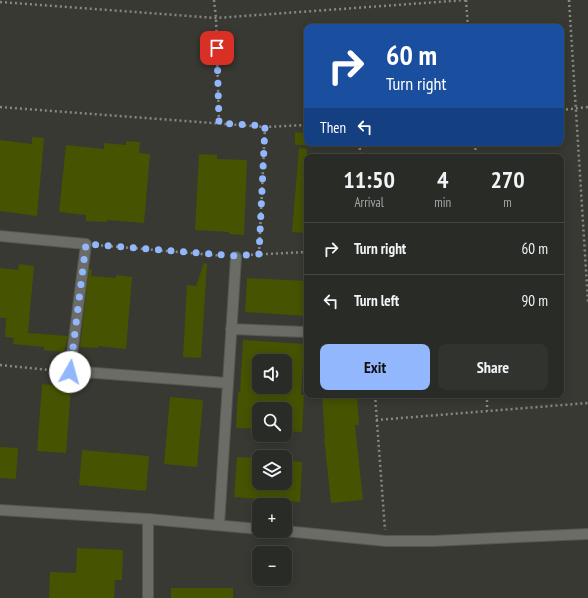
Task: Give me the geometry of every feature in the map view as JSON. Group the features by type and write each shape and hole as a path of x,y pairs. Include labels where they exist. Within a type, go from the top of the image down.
{"street":[{"path":"0,236 86,244 70,372 227,383"},
{"path":"219,525 236,256"},
{"path":"231,329 304,332"},
{"path":"0,510 148,519 252,527"},
{"path":"148,519 148,598"},
{"path":"292,532 386,541 433,541 588,534"}],"path":[{"path":"214,0 216,18 219,123"},
{"path":"0,2 216,18 466,0 468,24"},
{"path":"569,0 588,302"},
{"path":"0,107 265,126 304,125"},
{"path":"564,110 588,107"},
{"path":"259,254 265,126"},
{"path":"86,244 236,256 304,252"},
{"path":"0,365 70,372"},
{"path":"375,398 386,541"},
{"path":"487,398 487,411"},
{"path":"376,420 588,403"}],"building":[{"path":"295,132 304,133 304,145 295,145"},
{"path":"32,137 44,138 37,216 0,211 0,140 32,144"},
{"path":"126,141 140,142 139,153 150,154 144,223 107,220 107,222 86,221 86,215 59,212 66,145 104,149 104,143 126,145"},
{"path":"299,148 307,149 307,154 304,154 304,233 292,232"},
{"path":"199,154 217,155 217,159 247,160 244,235 229,234 229,232 195,230"},
{"path":"204,263 207,264 201,358 183,357 187,285 196,286"},
{"path":"19,264 34,266 28,333 68,336 64,352 44,350 44,347 13,344 14,338 5,337 6,318 0,318 0,268 18,270"},
{"path":"89,269 92,270 91,276 116,278 116,275 132,277 126,349 98,346 98,348 80,347"},
{"path":"247,278 304,281 304,316 245,312"},
{"path":"243,340 304,344 301,395 304,395 302,432 292,431 292,402 252,402 252,429 236,428 238,392 240,392"},
{"path":"42,384 71,387 66,453 37,451"},
{"path":"170,397 203,400 197,467 164,464"},
{"path":"322,398 357,398 359,425 355,425 363,500 331,503"},
{"path":"0,447 18,448 16,479 0,478"},
{"path":"82,450 149,456 146,491 79,485"},
{"path":"237,457 252,458 252,490 292,490 292,461 302,462 300,502 292,501 292,498 234,497"},
{"path":"77,548 123,550 122,580 115,580 114,598 49,598 50,572 76,573"},
{"path":"171,588 233,588 233,598 171,598"}],"route":[{"path":"70,372 86,244 236,256 259,254 265,126 219,123 217,48"}]}
